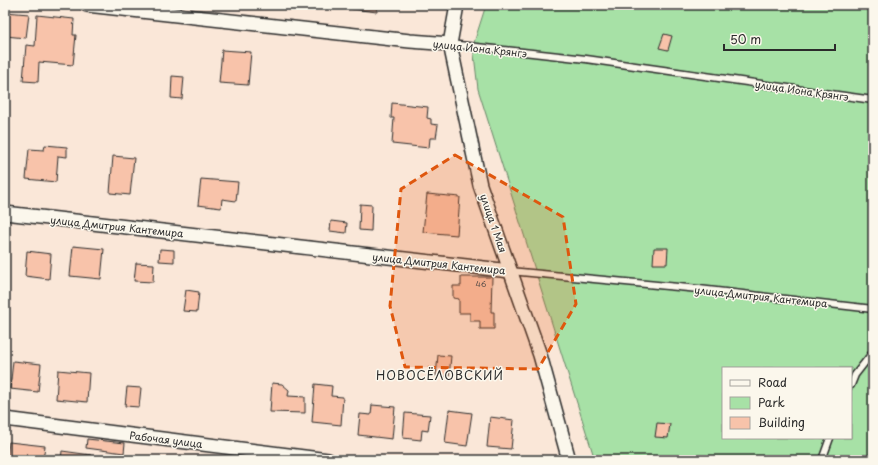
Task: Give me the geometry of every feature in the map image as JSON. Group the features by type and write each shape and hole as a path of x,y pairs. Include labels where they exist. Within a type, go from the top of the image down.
{"street":[{"name":"улица Иона Крянгэ","path":"87,5 410,41 450,44"},
{"name":"улица 1 Мая","path":"457,5 450,44 480,185 540,356 569,460"},
{"name":"улица Дмитрия Кантемира","path":"5,213 510,271"},
{"name":"Рабочая улица","path":"5,419 328,460"}],"lane":[{"name":"улица Иона Крянгэ","path":"450,44 586,59 873,100"},
{"name":"улица Дмитрия Кантемира","path":"510,271 699,289 873,309"},
{"path":"852,382 855,375 873,352"},
{"path":"822,460 830,439"}],"highlighted area":[{"path":"455,155 563,217 576,304 538,369 405,367 390,306 401,189"}],"green space":[{"path":"486,5 873,5 873,460 595,460 478,89 473,46"}],"building":[{"path":"352,5 377,5 377,12 352,9"},
{"path":"5,12 29,14 26,38 5,36"},
{"path":"37,15 74,19 73,35 76,35 73,65 39,62 38,82 23,81 26,45 35,46"},
{"path":"664,34 672,36 668,50 659,48"},
{"path":"222,50 251,52 248,85 219,83"},
{"path":"172,76 184,77 182,99 171,98"},
{"path":"392,103 428,107 427,118 431,119 431,124 438,125 436,138 430,138 429,148 392,144 394,118 391,118"},
{"path":"45,145 67,147 67,157 58,156 56,182 26,179 29,149 44,150"},
{"path":"113,156 134,158 130,195 110,193"},
{"path":"201,179 238,182 236,201 222,199 221,208 198,205"},
{"path":"427,194 460,197 457,235 423,232"},
{"path":"360,204 372,205 371,231 359,230"},
{"path":"331,221 347,223 346,233 330,231"},
{"path":"73,246 104,249 101,279 70,276"},
{"path":"654,248 668,248 667,264 653,264"},
{"path":"160,249 174,250 174,262 159,261"},
{"path":"27,251 51,254 49,279 25,276"},
{"path":"136,263 154,264 153,282 134,281"},
{"path":"461,277 492,277 491,312 494,312 494,329 480,329 480,321 470,321 470,313 459,313 459,299 453,298 453,286 461,286"},
{"path":"186,290 199,292 197,312 183,311"},
{"path":"438,355 451,356 449,377 436,376"},
{"path":"13,361 41,364 38,392 10,389"},
{"path":"58,370 89,373 87,402 56,399"},
{"path":"272,383 282,384 289,390 288,396 305,397 305,413 270,412"},
{"path":"315,384 332,386 331,396 343,397 341,425 312,422"},
{"path":"127,387 141,388 139,407 125,406"},
{"path":"372,405 395,407 392,439 358,435 360,414 371,415"},
{"path":"449,410 472,413 467,446 445,443"},
{"path":"405,413 430,415 428,431 422,430 421,440 403,438"},
{"path":"490,417 514,420 511,449 487,447"},
{"path":"657,423 670,424 668,438 655,437"},
{"path":"87,439 125,443 124,453 86,448"},
{"path":"9,442 45,446 43,460 7,460"},
{"path":"62,451 91,455 90,460 61,460"}],"district":[{"name":"НОВОСЁЛОВСКИЙ","path":"440,375"}]}
